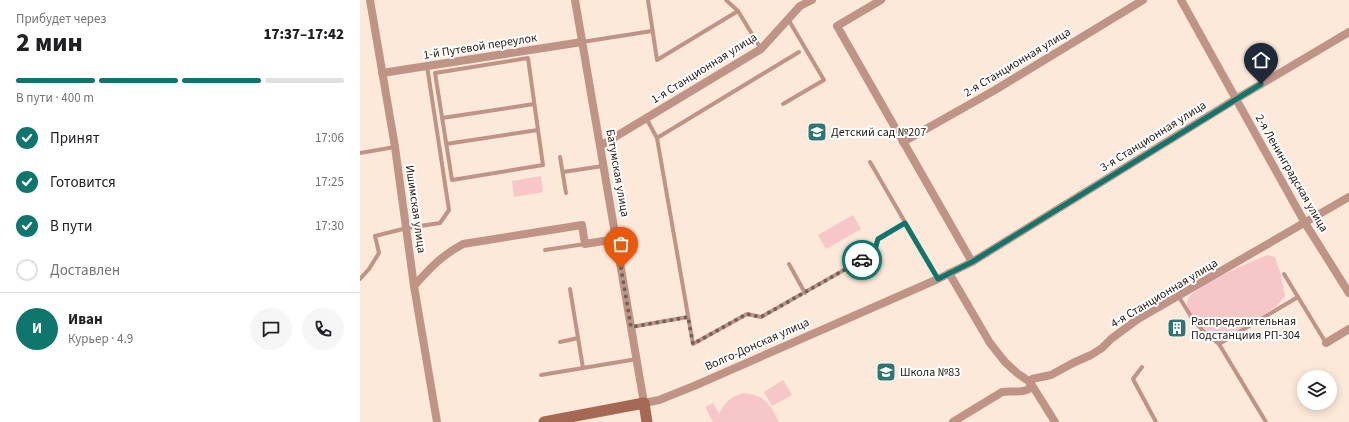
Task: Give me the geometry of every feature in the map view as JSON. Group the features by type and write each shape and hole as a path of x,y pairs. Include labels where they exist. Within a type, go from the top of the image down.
{"street":[{"name":"Ишимская улица","path":"370,0 407,228 414,286 437,422"},
{"name":"Батумская улица","path":"575,0 647,422"},
{"name":"1-я Станционная улица","path":"600,146 761,49 800,6 810,0"},
{"path":"881,0 837,26 972,262"},
{"name":"2-я Станционная улица","path":"903,142 995,90 1143,0"},
{"name":"2-я Ленинградская улица","path":"1181,0 1306,223 1349,293"},
{"name":"3-я Станционная улица","path":"972,262 1236,99 1349,32"},
{"name":"1-й Путевой переулок","path":"382,73 427,70 582,42"},
{"name":"4-я Станционная улица","path":"953,422 1002,392 1024,392 1029,389 1030,382 1032,380 1052,375 1091,355 1138,319 1179,297 1349,197"},
{"path":"414,286 434,264 447,253 463,244 582,225 585,244 616,239"},
{"name":"Волго-Донская улица","path":"544,422 659,400 938,279 972,262"},
{"path":"949,273 993,347 1005,362 1030,382 1054,422"},
{"path":"1326,343 1349,329"}],"lane":[{"path":"648,0 657,60 738,11"},
{"path":"726,0 738,11 761,49"},
{"path":"784,104 824,80 788,19"},
{"path":"582,42 652,31"},
{"path":"657,138 799,52"},
{"path":"360,279 369,269 379,253 375,236 440,222 449,210 427,70 435,73 528,58 544,165 452,180 435,73"},
{"path":"442,118 534,104"},
{"path":"646,118 657,138 693,344 747,314 761,317 805,293 874,253 878,239 905,223"},
{"path":"446,144 538,130"},
{"path":"360,153 394,147"},
{"path":"560,156 566,193"},
{"path":"870,162 938,279"},
{"path":"563,172 603,166"},
{"path":"545,250 585,244"},
{"path":"789,264 805,293"},
{"path":"1284,274 1326,343"},
{"path":"570,288 583,368"},
{"path":"1179,297 1192,318 1202,330 1219,344 1266,422"},
{"path":"1219,344 1298,297"},
{"path":"631,327 688,317"},
{"path":"560,342 578,338"},
{"path":"541,375 636,359"},
{"path":"1142,367 1133,379 1156,422"}],"shaded area":[{"path":"541,176 543,192 514,197 512,181"},
{"path":"853,215 861,229 826,249 818,235"},
{"path":"1267,255 1275,257 1281,275 1285,296 1273,308 1254,322 1217,340 1193,319 1187,303 1190,296 1198,289 1222,275"},
{"path":"783,380 792,395 772,406 764,392"},
{"path":"743,393 762,398 773,410 779,422 713,422 705,407 713,403 719,414 728,400"}],"way so far":[{"path":"621,268 631,327 688,317 693,344 747,314 761,317 862,260"}],"place":[{"name":"Детский сад №207","path":"817,132"},
{"name":"Распределительная Подстанциия РП-304","path":"1177,328"},
{"name":"Школа №83","path":"886,372"}],"route":[{"path":"862,260 874,253 878,239 905,223 938,279 972,262 1261,84"}]}
